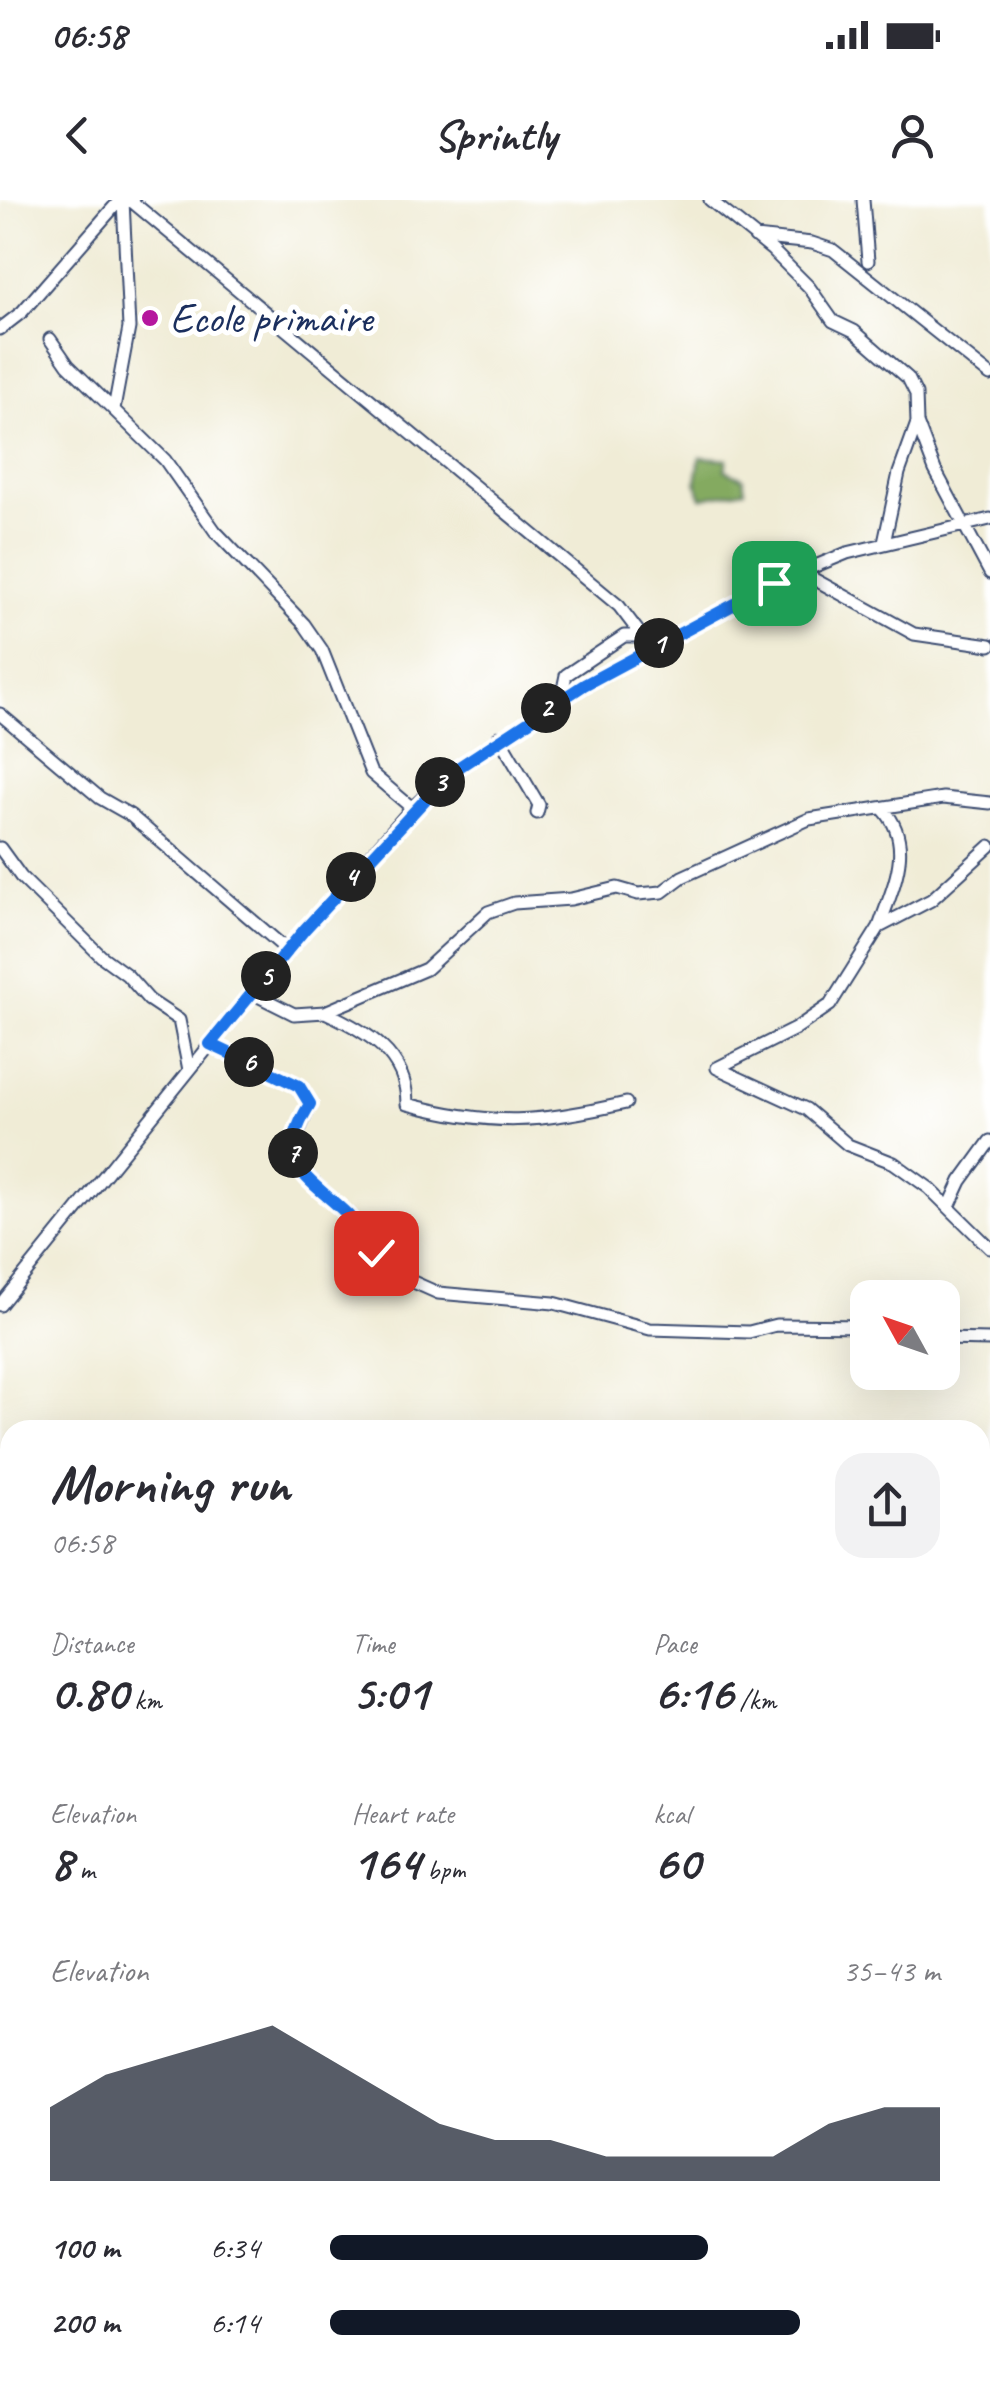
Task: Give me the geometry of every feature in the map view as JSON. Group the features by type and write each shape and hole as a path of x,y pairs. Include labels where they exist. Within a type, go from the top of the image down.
{"street":[{"path":"0,329 22,312 124,200"},
{"path":"114,409 129,328 124,200"},
{"path":"124,200 620,606 641,636"},
{"path":"710,200 809,287 833,321 854,330 908,378 916,394 917,424 884,543"},
{"path":"862,200 868,261"},
{"path":"755,237 812,242 833,250 990,375"},
{"path":"50,339 68,365 165,460 186,496 259,582 304,624 322,650 371,774 412,808"},
{"path":"917,424 934,470 990,573"},
{"path":"0,1304 287,950 412,808 450,773 561,698 672,636 801,572 884,543 990,518"},
{"path":"801,572 914,634 990,645"},
{"path":"561,698 566,675 624,636 672,636"},
{"path":"0,714 100,798 130,814 287,950"},
{"path":"499,737 539,805 537,813"},
{"path":"252,993 294,1014 325,1012 426,969 488,912 514,903 570,899 617,888 638,894 662,892 790,824 943,798 990,803"},
{"path":"883,810 898,831 902,859 879,927 830,1005 795,1029 717,1068 806,1109 848,1144 894,1163 950,1207 990,1248"},
{"path":"879,927 931,900 990,847"},
{"path":"0,848 21,877 100,956 179,1020 188,1070"},
{"path":"325,1012 394,1055 402,1071 407,1104 451,1116 519,1123 626,1103"},
{"path":"210,1044 299,1086 310,1104 292,1147 295,1164 349,1216 376,1253 402,1277 438,1294 554,1303 650,1328 749,1332 776,1325 850,1326"},
{"path":"950,1207 961,1181 990,1141"},
{"path":"960,1340 990,1340"}],"green space":[{"path":"700,457 727,459 725,470 743,478 745,490 702,498 696,482"}],"place":[{"name":"Ecole primaire","path":"150,318"}],"route":[{"path":"376,1253 349,1216 306,1180 295,1164 292,1147 310,1104 299,1086 210,1044 412,808 450,773 584,685 774,583"}]}
